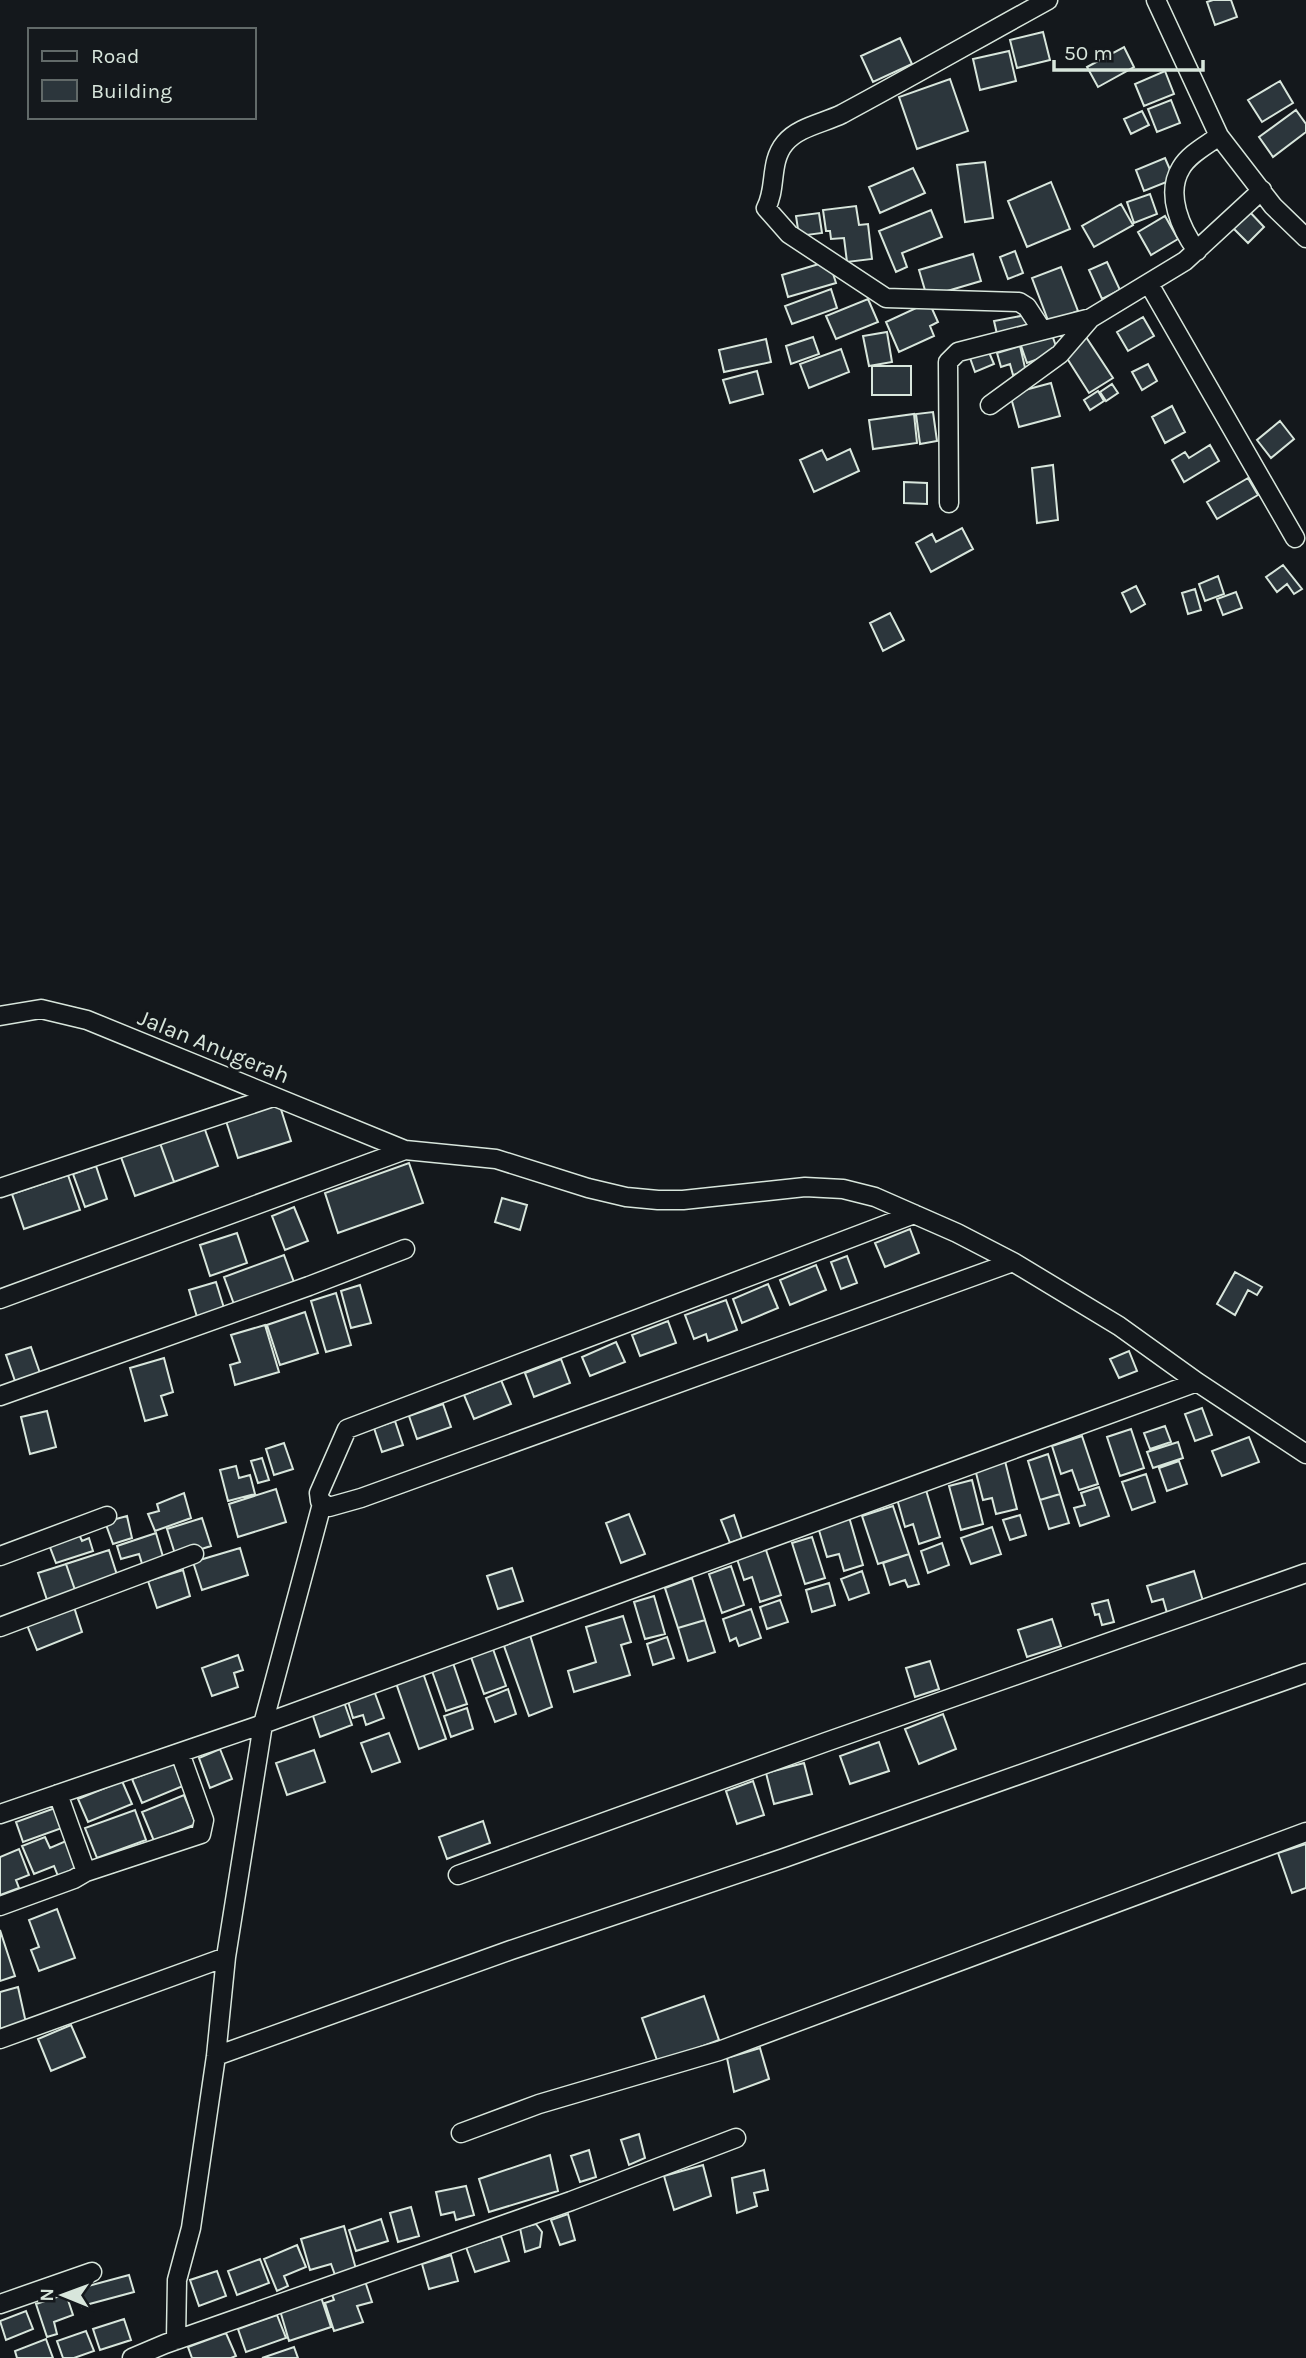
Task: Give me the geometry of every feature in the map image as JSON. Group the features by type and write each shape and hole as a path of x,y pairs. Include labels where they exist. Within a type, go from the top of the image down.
{"street":[{"path":"1042,330 1027,307 1019,302 887,298 789,234 766,208 776,159 783,145 792,137 839,116 1048,0"},
{"path":"1156,0 1219,136 1273,206 1306,237"},
{"path":"1197,251 1179,219 1175,190 1177,178 1181,167 1190,157 1219,136"},
{"path":"949,503 950,357 958,352 1091,318 1149,284 1197,251 1262,190"},
{"path":"1149,284 1295,538"},
{"path":"990,405 1060,354 1091,318"},
{"name":"Jalan Anugerah","path":"0,1016 41,1009 87,1020 405,1150"},
{"path":"0,1188 273,1097"},
{"path":"0,1299 405,1150 496,1159 626,1197 683,1200 828,1187 875,1197 1013,1262 1119,1326 1196,1382 1306,1454"},
{"path":"171,2342 177,2280 191,2228 216,2056 226,1957 263,1724 322,1504 319,1493 347,1429 914,1214"},
{"path":"0,1396 405,1249"},
{"path":"322,1504 329,1507 361,1498 1013,1262"},
{"path":"0,1814 263,1724 1196,1382"},
{"path":"0,1556 107,1516"},
{"path":"0,1627 194,1554"},
{"path":"458,1875 1306,1573"},
{"path":"216,2056 511,1950 784,1858 1306,1673"},
{"path":"0,1906 86,1872 201,1834 204,1820 180,1753"},
{"path":"58,1794 86,1872"},
{"path":"461,2133 539,2104 730,2047 1306,1832"},
{"path":"0,2039 226,1957"},
{"path":"132,2358 571,2201 737,2138"},
{"path":"0,2304 92,2272"}],"building":[{"path":"1231,0 1237,17 1215,25 1207,2"},
{"path":"1043,32 1050,60 1017,68 1010,40"},
{"path":"900,38 912,64 873,82 861,56"},
{"path":"1124,47 1134,67 1098,87 1087,67"},
{"path":"1009,51 1016,81 980,90 973,59"},
{"path":"1165,71 1174,94 1144,106 1135,84"},
{"path":"950,79 968,131 917,149 899,97"},
{"path":"1280,81 1293,103 1262,122 1248,100"},
{"path":"1171,100 1180,123 1157,132 1148,109"},
{"path":"1296,110 1306,124 1306,132 1273,157 1259,137"},
{"path":"1142,111 1149,125 1131,134 1124,119"},
{"path":"1165,158 1174,179 1144,191 1136,170"},
{"path":"985,162 993,218 965,222 957,165"},
{"path":"913,168 925,193 880,213 869,187"},
{"path":"1051,182 1070,229 1027,247 1008,201"},
{"path":"1150,194 1157,214 1134,223 1127,202"},
{"path":"1121,204 1133,225 1094,247 1082,226"},
{"path":"856,206 859,225 868,224 872,259 847,262 844,238 831,239 830,231 826,231 823,210"},
{"path":"931,210 942,237 902,253 907,267 896,272 879,231"},
{"path":"1248,210 1264,227 1248,243 1231,226"},
{"path":"819,213 822,233 799,236 796,216"},
{"path":"1165,216 1178,239 1151,255 1138,232"},
{"path":"1015,251 1023,273 1008,279 1000,257"},
{"path":"973,254 981,281 927,297 919,270"},
{"path":"829,261 836,283 788,297 782,275"},
{"path":"1107,262 1120,290 1102,299 1089,270"},
{"path":"1061,267 1078,311 1049,323 1032,278"},
{"path":"831,289 837,308 792,324 785,306"},
{"path":"868,299 878,322 836,339 826,316"},
{"path":"929,302 938,322 930,326 934,336 899,352 886,322"},
{"path":"1026,315 1029,328 997,334 994,321"},
{"path":"1143,317 1154,336 1128,351 1117,332"},
{"path":"1050,329 1058,352 1027,363 1019,340"},
{"path":"887,332 892,362 869,366 863,336"},
{"path":"813,337 819,354 791,364 786,346"},
{"path":"1086,337 1113,378 1089,393 1063,352"},
{"path":"766,339 771,362 724,372 719,350"},
{"path":"1020,346 1026,372 1013,375 1010,364 1001,367 997,353"},
{"path":"841,349 849,372 809,388 800,364"},
{"path":"988,350 994,364 975,372 970,358"},
{"path":"1148,364 1157,381 1142,390 1132,372"},
{"path":"872,366 911,366 911,395 872,395"},
{"path":"757,371 763,394 730,403 723,380"},
{"path":"1051,383 1060,416 1019,427 1010,394"},
{"path":"1112,384 1118,393 1106,401 1100,392"},
{"path":"1098,391 1104,401 1090,410 1084,400"},
{"path":"1172,406 1185,432 1165,443 1152,417"},
{"path":"933,412 937,441 920,444 916,414"},
{"path":"914,414 917,443 873,449 869,420"},
{"path":"1280,421 1294,439 1271,458 1257,440"},
{"path":"1210,445 1219,461 1184,482 1172,460 1185,452 1189,458"},
{"path":"850,449 859,471 814,492 800,460 822,450 827,460"},
{"path":"1053,465 1058,520 1037,523 1032,468"},
{"path":"1248,478 1258,495 1217,519 1207,502"},
{"path":"904,482 927,483 927,504 904,503"},
{"path":"962,528 973,549 931,572 916,543 932,534 936,542"},
{"path":"1283,565 1302,589 1294,594 1287,584 1277,592 1266,577"},
{"path":"1218,576 1224,594 1205,601 1199,584"},
{"path":"1136,586 1145,604 1131,612 1122,593"},
{"path":"1195,589 1201,610 1188,614 1182,593"},
{"path":"1236,592 1242,608 1223,615 1217,599"},
{"path":"890,613 904,640 883,651 870,623"},
{"path":"279,1103 291,1141 238,1158 226,1121"},
{"path":"204,1127 218,1166 174,1182 160,1143"},
{"path":"160,1143 174,1182 135,1196 121,1157"},
{"path":"409,1163 423,1203 338,1233 325,1193"},
{"path":"96,1166 107,1199 85,1207 73,1174"},
{"path":"68,1175 80,1210 24,1229 12,1194"},
{"path":"502,1198 527,1205 520,1230 495,1222"},
{"path":"294,1207 308,1241 285,1250 272,1216"},
{"path":"910,1229 919,1253 885,1267 875,1243"},
{"path":"237,1233 247,1263 210,1276 200,1245"},
{"path":"284,1255 295,1285 235,1307 224,1277"},
{"path":"847,1256 857,1283 841,1289 831,1262"},
{"path":"816,1265 826,1290 790,1305 780,1280"},
{"path":"1235,1272 1262,1287 1257,1295 1248,1290 1235,1315 1217,1304"},
{"path":"216,1282 224,1308 197,1317 189,1290"},
{"path":"768,1284 778,1308 742,1323 733,1299"},
{"path":"360,1285 371,1323 351,1328 341,1291"},
{"path":"336,1293 351,1345 326,1352 311,1301"},
{"path":"726,1300 737,1330 708,1341 706,1334 694,1339 685,1315"},
{"path":"305,1312 318,1353 280,1365 267,1325"},
{"path":"668,1321 676,1343 640,1356 632,1335"},
{"path":"265,1325 279,1372 235,1385 230,1365 240,1362 231,1335"},
{"path":"616,1342 625,1362 590,1376 582,1357"},
{"path":"31,1347 40,1373 15,1381 6,1355"},
{"path":"1129,1351 1137,1371 1119,1378 1110,1359"},
{"path":"164,1358 173,1392 161,1396 167,1415 145,1421 130,1368"},
{"path":"561,1359 570,1383 534,1397 525,1373"},
{"path":"501,1380 511,1404 474,1419 464,1395"},
{"path":"443,1404 451,1427 417,1439 409,1416"},
{"path":"1202,1408 1212,1435 1195,1441 1185,1414"},
{"path":"47,1411 56,1447 30,1454 21,1417"},
{"path":"395,1421 403,1445 382,1452 374,1428"},
{"path":"1165,1426 1171,1442 1150,1449 1144,1433"},
{"path":"1131,1429 1144,1468 1120,1476 1107,1437"},
{"path":"1082,1436 1098,1484 1079,1490 1072,1470 1061,1474 1052,1446"},
{"path":"1249,1437 1259,1462 1222,1476 1212,1451"},
{"path":"1178,1442 1183,1458 1153,1468 1147,1452"},
{"path":"284,1443 293,1469 274,1475 266,1449"},
{"path":"1048,1454 1060,1494 1040,1500 1028,1461"},
{"path":"262,1458 269,1480 258,1483 251,1461"},
{"path":"1005,1461 1017,1509 996,1514 992,1498 983,1500 975,1469"},
{"path":"1179,1461 1187,1484 1167,1491 1159,1468"},
{"path":"236,1466 239,1478 250,1475 255,1494 228,1501 220,1470"},
{"path":"1146,1474 1155,1502 1132,1510 1122,1482"},
{"path":"972,1480 983,1524 961,1530 949,1486"},
{"path":"1099,1487 1109,1516 1080,1526 1074,1508 1085,1505 1081,1493"},
{"path":"276,1489 286,1522 238,1537 229,1504"},
{"path":"926,1490 940,1537 919,1544 913,1524 905,1527 897,1499"},
{"path":"184,1493 191,1518 155,1531 148,1514 159,1511 157,1504"},
{"path":"1060,1494 1069,1523 1049,1529 1040,1500"},
{"path":"893,1506 909,1554 878,1564 862,1516"},
{"path":"629,1514 645,1554 621,1563 606,1523"},
{"path":"734,1515 742,1539 730,1543 721,1520"},
{"path":"1020,1515 1026,1535 1010,1540 1003,1520"},
{"path":"127,1516 132,1538 113,1544 105,1522"},
{"path":"849,1517 863,1565 844,1571 839,1554 827,1557 818,1527"},
{"path":"202,1518 211,1546 176,1557 167,1529"},
{"path":"992,1527 1001,1554 971,1564 961,1538"},
{"path":"78,1532 82,1541 89,1538 93,1551 56,1563 48,1542"},
{"path":"156,1533 164,1560 143,1567 139,1554 121,1559 117,1546"},
{"path":"812,1537 825,1578 805,1584 792,1543"},
{"path":"942,1543 949,1565 928,1573 921,1551"},
{"path":"765,1547 781,1595 760,1602 752,1577 744,1580 736,1556"},
{"path":"240,1548 248,1575 202,1590 193,1562"},
{"path":"109,1550 117,1575 75,1590 66,1564"},
{"path":"909,1554 919,1584 908,1587 905,1580 890,1585 883,1563"},
{"path":"66,1564 75,1590 47,1600 38,1573"},
{"path":"731,1566 744,1605 722,1613 709,1574"},
{"path":"512,1568 523,1601 498,1609 487,1576"},
{"path":"183,1570 190,1596 157,1608 148,1581"},
{"path":"862,1571 869,1593 849,1600 841,1579"},
{"path":"1194,1571 1203,1601 1167,1613 1163,1599 1152,1602 1147,1586"},
{"path":"692,1578 705,1620 678,1628 665,1588"},
{"path":"829,1583 835,1605 812,1612 806,1590"},
{"path":"654,1596 665,1634 645,1639 634,1602"},
{"path":"780,1600 788,1622 767,1629 760,1607"},
{"path":"1108,1600 1114,1622 1102,1625 1092,1604"},
{"path":"74,1607 82,1632 37,1650 27,1625"},
{"path":"751,1609 761,1638 739,1646 736,1638 730,1641 723,1619"},
{"path":"623,1616 631,1642 621,1645 630,1675 574,1692 568,1671 596,1662 586,1627"},
{"path":"1052,1619 1061,1646 1027,1657 1018,1630"},
{"path":"705,1620 715,1652 688,1661 678,1628"},
{"path":"530,1635 552,1707 529,1716 504,1646"},
{"path":"667,1637 674,1658 653,1665 647,1644"},
{"path":"493,1649 506,1686 484,1694 471,1657"},
{"path":"238,1655 243,1670 234,1673 238,1687 212,1696 202,1668"},
{"path":"930,1661 939,1689 915,1697 906,1668"},
{"path":"453,1663 467,1704 446,1711 432,1671"},
{"path":"423,1673 446,1739 419,1749 396,1683"},
{"path":"373,1688 384,1718 366,1725 363,1715 353,1718 347,1698"},
{"path":"508,1689 516,1714 495,1722 486,1698"},
{"path":"343,1699 352,1725 320,1737 311,1710"},
{"path":"467,1708 473,1729 451,1737 444,1716"},
{"path":"943,1714 956,1749 919,1764 905,1729"},
{"path":"389,1733 400,1762 372,1772 361,1743"},
{"path":"879,1742 889,1771 850,1784 840,1756"},
{"path":"220,1749 232,1779 210,1788 199,1758"},
{"path":"314,1750 325,1782 287,1795 276,1763"},
{"path":"174,1763 183,1786 142,1803 132,1779"},
{"path":"804,1763 812,1794 774,1804 766,1773"},
{"path":"122,1781 132,1804 88,1822 78,1799"},
{"path":"753,1781 764,1815 737,1824 726,1791"},
{"path":"184,1795 196,1824 154,1841 142,1812"},
{"path":"55,1808 62,1828 23,1842 16,1822"},
{"path":"135,1810 146,1840 97,1858 85,1828"},
{"path":"483,1821 490,1843 447,1859 439,1837"},
{"path":"45,1837 50,1848 66,1841 77,1868 58,1876 54,1866 34,1874 22,1846"},
{"path":"1306,1844 1306,1888 1292,1893 1278,1853"},
{"path":"19,1849 29,1875 16,1880 19,1888 0,1895 0,1857"},
{"path":"57,1909 75,1958 39,1971 31,1950 39,1947 29,1920"},
{"path":"0,1930 15,1976 0,1981"},
{"path":"18,1987 26,2023 0,2029 0,1992"},
{"path":"704,1996 719,2040 658,2063 642,2018"},
{"path":"71,2025 85,2057 51,2071 38,2039"},
{"path":"760,2048 769,2079 734,2092 727,2058"},
{"path":"639,2134 645,2158 629,2165 621,2140"},
{"path":"589,2150 596,2177 580,2182 571,2156"},
{"path":"550,2155 558,2191 489,2212 479,2179"},
{"path":"703,2165 711,2196 674,2210 664,2176"},
{"path":"764,2170 768,2190 754,2193 757,2206 737,2213 732,2178"},
{"path":"466,2186 474,2215 456,2220 454,2212 441,2215 436,2192"},
{"path":"411,2207 419,2236 398,2242 390,2213"},
{"path":"568,2214 575,2240 560,2245 551,2220"},
{"path":"381,2219 388,2241 356,2251 349,2230"},
{"path":"536,2224 542,2232 540,2247 525,2252 520,2228"},
{"path":"344,2226 356,2269 335,2275 331,2264 310,2270 301,2239"},
{"path":"501,2236 509,2261 475,2272 466,2247"},
{"path":"297,2245 306,2267 284,2276 288,2286 277,2291 264,2259"},
{"path":"451,2255 458,2281 429,2289 422,2264"},
{"path":"260,2259 269,2283 237,2295 228,2271"},
{"path":"217,2271 226,2296 199,2306 190,2280"},
{"path":"129,2275 134,2292 82,2306 77,2289"},
{"path":"365,2281 372,2302 357,2306 363,2322 334,2331 325,2303 334,2300 331,2292"},
{"path":"66,2294 73,2315 54,2322 57,2334 47,2337 36,2304"},
{"path":"320,2294 331,2327 289,2341 279,2307"},
{"path":"26,2311 33,2329 6,2340 0,2321"},
{"path":"277,2315 286,2338 246,2352 238,2329"},
{"path":"124,2319 131,2340 100,2350 93,2329"},
{"path":"86,2331 94,2351 74,2358 63,2358 57,2341"},
{"path":"226,2333 236,2356 192,2358 188,2347"},
{"path":"46,2339 53,2358 17,2358 15,2351"},
{"path":"294,2347 298,2358 262,2358"}]}
